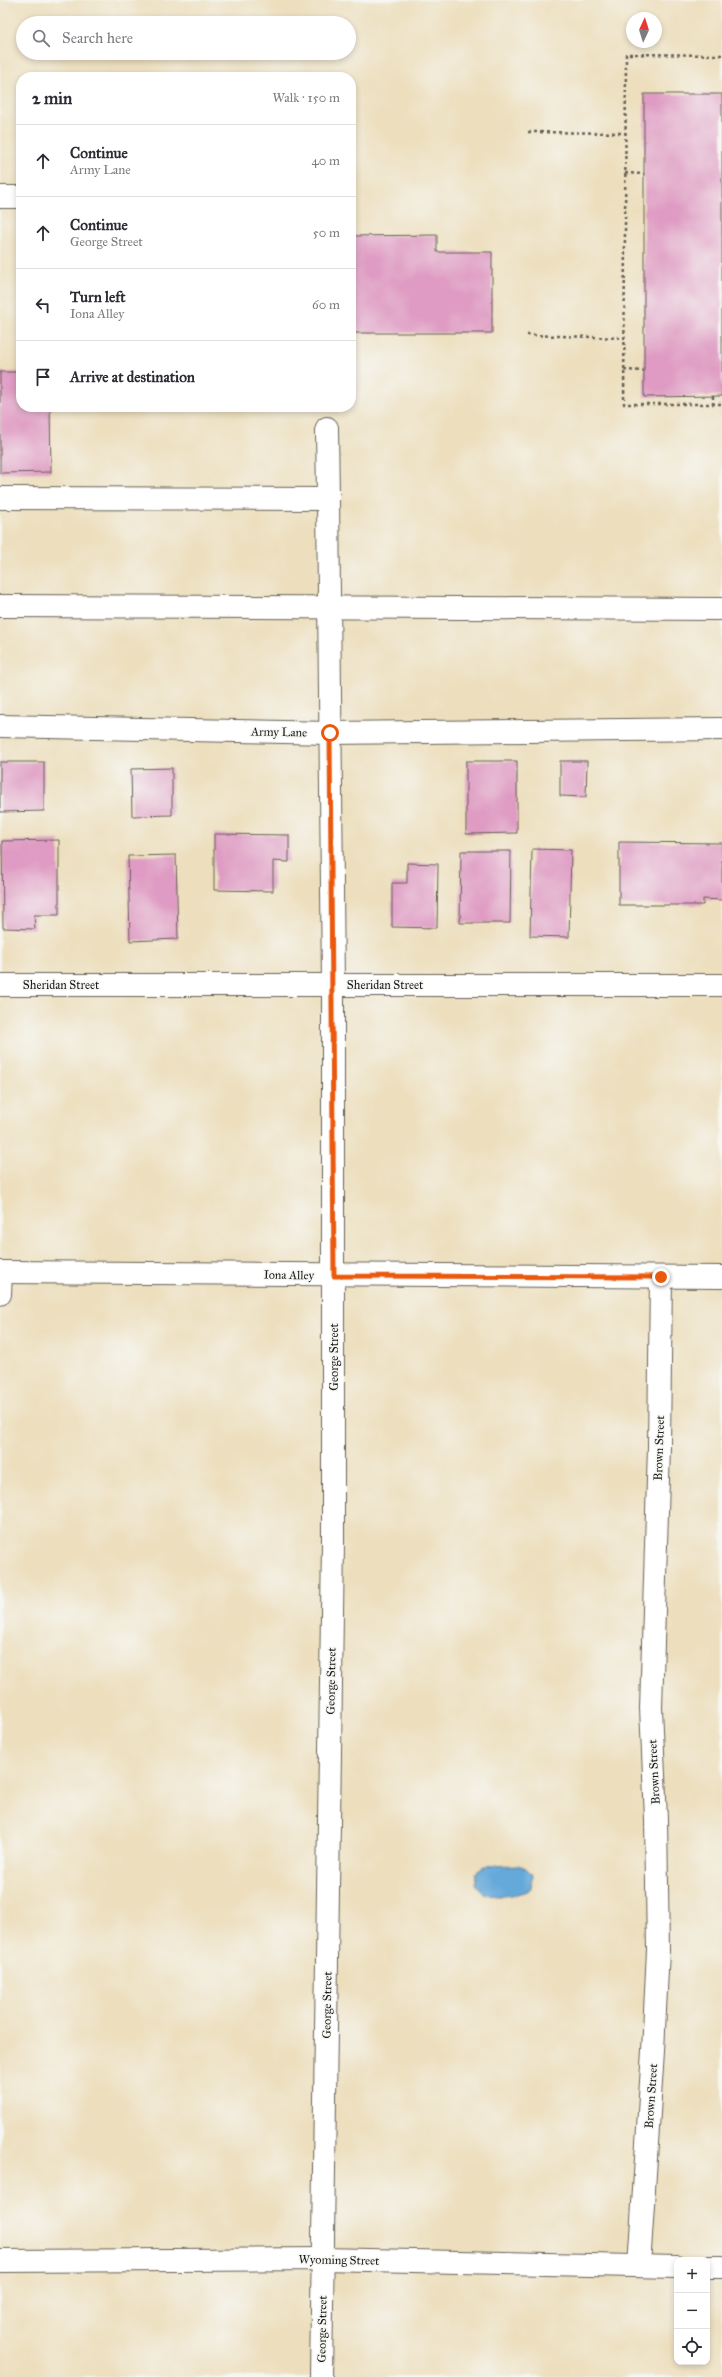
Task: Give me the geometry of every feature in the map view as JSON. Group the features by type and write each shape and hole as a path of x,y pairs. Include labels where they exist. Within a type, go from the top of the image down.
{"street":[{"path":"0,197 16,197"},
{"path":"327,428 333,985"},
{"path":"0,498 328,499"},
{"path":"0,606 722,609"},
{"name":"Army Lane","path":"0,726 330,733 722,729"},
{"name":"Sheridan Street","path":"0,985 722,985"},
{"name":"George Street","path":"321,2377 333,1542 333,985"},
{"path":"0,1272 0,1294"},
{"name":"Iona Alley","path":"0,1272 121,1272 334,1276 722,1277"},
{"name":"Brown Street","path":"639,2266 654,2051 658,1950 656,1819 652,1708 659,1447 661,1277"},
{"name":"Wyoming Street","path":"0,2261 323,2259 674,2267"},
{"path":"710,2267 722,2267"}],"path":[{"path":"722,55 626,54 624,338 624,404 722,404"},
{"path":"528,132 625,133"},
{"path":"625,173 644,174"},
{"path":"527,335 624,338"},
{"path":"624,370 644,371"},
{"path":"713,396 713,404"}],"water":[{"path":"518,1865 526,1868 532,1874 531,1889 521,1893 495,1896 484,1893 475,1884 476,1873 485,1866"}],"building":[{"path":"644,94 722,94 722,396 644,397"},
{"path":"437,235 437,252 492,252 492,333 356,333 356,236"},
{"path":"0,372 16,372 16,412 50,412 51,472 0,473"},
{"path":"466,761 517,761 517,833 466,834"},
{"path":"560,761 587,761 586,797 560,796"},
{"path":"0,762 44,762 44,811 0,812"},
{"path":"172,768 172,815 132,816 131,769"},
{"path":"214,834 289,835 289,862 273,861 273,891 214,890"},
{"path":"59,840 59,915 34,915 35,929 3,928 2,841"},
{"path":"619,842 722,843 722,900 703,899 703,905 619,905"},
{"path":"532,849 571,850 569,937 530,936"},
{"path":"461,851 511,851 510,923 460,923"},
{"path":"176,855 178,939 130,941 128,856"},
{"path":"407,863 438,864 437,928 392,927 392,883 407,883"}],"route":[{"path":"330,733 334,1276 661,1277"}]}
